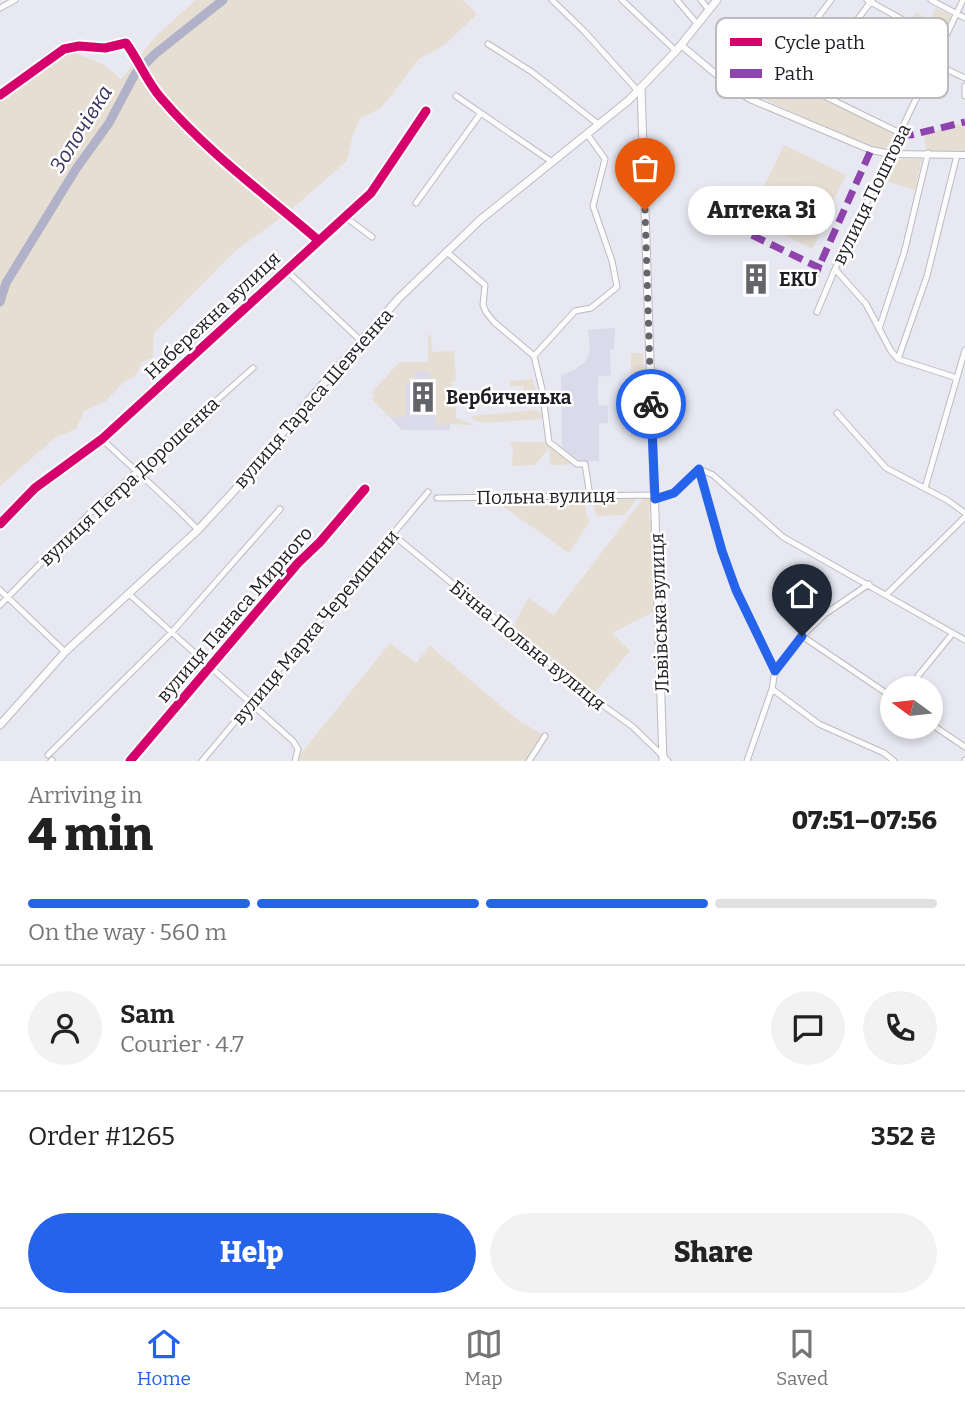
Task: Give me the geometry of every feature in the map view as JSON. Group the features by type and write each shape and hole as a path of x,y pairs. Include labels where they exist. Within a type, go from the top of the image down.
{"main road":[{"name":"вулиця Тараса Шевченка","path":"0,725 65,652 198,530 245,479 399,298 480,220 640,89 717,0"},
{"name":"Львівська вулиця","path":"640,89 665,759"}],"street":[{"path":"0,8 15,0"},
{"path":"552,0 640,89"},
{"path":"622,0 716,76"},
{"path":"677,0 698,25"},
{"path":"701,0 709,10"},
{"path":"818,18 831,0"},
{"path":"931,0 965,18"},
{"name":"вулиця Поштова","path":"948,32 963,0"},
{"path":"859,18 870,1 900,18"},
{"path":"0,94 64,49 79,46 105,48 126,43 166,104 211,149 318,240"},
{"path":"488,44 532,72 598,124"},
{"path":"948,72 965,78"},
{"path":"965,86 965,96"},
{"path":"456,96 552,162"},
{"path":"748,98 871,150 891,154 961,155 927,276 898,359"},
{"path":"828,98 900,133"},
{"name":"вулиця Поштова","path":"817,312 916,98"},
{"name":"Набережна вулиця","path":"0,524 35,488 102,439 371,193 426,111"},
{"path":"416,203 481,113"},
{"path":"534,356 575,311 591,308 617,287 612,261 593,206 605,159 587,134"},
{"path":"879,328 904,253 928,153"},
{"path":"344,216 372,237"},
{"path":"447,252 485,285 483,305 490,318 534,356 549,442 577,464 585,464 590,496"},
{"path":"835,269 866,304 898,359 957,378"},
{"path":"286,270 360,341"},
{"path":"925,488 965,350"},
{"name":"вулиця Петра Дорошенка","path":"0,605 90,513 253,368"},
{"path":"837,413 886,468 925,488 965,515 887,594"},
{"path":"102,439 198,530"},
{"path":"655,497 674,493 699,469"},
{"path":"699,469 713,475 783,537 965,640"},
{"path":"699,469 736,590 775,671"},
{"name":"вулиця Панаса Мирного","path":"130,761 209,666 365,489"},
{"name":"вулиця Марка Черемшини","path":"202,761 428,492"},
{"name":"Польна вулиця","path":"437,498 655,497"},
{"path":"50,759 172,632 280,509"},
{"name":"Бічна Польна вулиця","path":"392,534 586,693 633,727 665,759"},
{"path":"747,761 772,689 775,671 802,636 825,614 869,584"},
{"path":"0,590 65,652"},
{"path":"129,594 293,741 299,750 295,761"},
{"path":"918,676 953,633"},
{"path":"802,636 880,689"},
{"path":"772,689 819,724 884,753 894,761"},
{"path":"943,732 965,747"},
{"path":"528,761 545,736"}],"shaded area":[{"path":"196,0 463,0 477,14 446,44 419,59 381,108 360,118 347,161 282,217 234,252 154,333 153,357 142,362 136,375 123,383 106,401 84,411 76,429 56,437 0,486 0,95 64,49 103,64 121,79 156,36"},
{"path":"936,8 952,16 948,24 948,18 930,18"},
{"path":"916,12 926,18 912,18"},
{"path":"764,98 824,98 845,105 896,133 888,148 871,146"},
{"path":"965,122 965,153 926,151 924,135"},
{"path":"784,145 846,175 824,220 762,190"},
{"path":"903,159 922,159 915,190 882,180 891,163"},
{"path":"792,220 820,234 812,249 785,235"},
{"path":"615,328 614,349 610,350 611,375 598,377 598,405 608,406 608,423 599,424 599,461 577,462 562,448 561,375 585,362 590,351 588,330"},
{"path":"428,335 431,335 432,352 454,351 456,380 452,382 452,395 456,396 456,418 475,425 436,426 435,410 422,411 422,405 435,404 434,390 421,390 421,384 434,383 430,381 429,371 415,372 415,382 406,383 406,416 391,418 372,399 375,395 372,392 400,362 428,362"},
{"path":"631,353 643,353 645,433 631,436"},
{"path":"400,362 428,362 447,366 450,430 402,430 372,399 375,395 372,392"},
{"path":"532,379 537,394 464,397 466,393 523,390 523,386 510,386 510,381"},
{"path":"535,410 543,413 542,419 486,423 473,420 472,416"},
{"path":"510,442 549,442 577,464 550,465 549,448 535,465 512,466 513,449"},
{"path":"586,498 586,514 590,521 569,553 498,503 500,500"},
{"path":"637,498 625,515 595,514 593,499"},
{"path":"643,498 651,498 649,518 655,611 612,633 630,651 594,693 513,627 528,598 554,615"},
{"path":"390,643 416,663 430,646 519,721 545,736 529,761 295,761"}],"waterway":[{"name":"Золочівка","path":"0,302 6,283 76,169 109,123 135,74 155,54 223,0"}],"marked path":[{"path":"900,133 911,135 965,122"},
{"path":"813,280 871,150"},
{"path":"733,226 822,269"}],"cycle path":[{"path":"0,95 64,49 79,46 105,48 126,43 156,92 179,118 217,155 318,240"},
{"path":"0,524 35,488 102,439 371,193 426,111"},
{"path":"130,761 298,563 320,542 365,489"}],"way so far":[{"path":"645,210 651,404"}],"place":[{"name":"Аптека 3і","path":"645,210"},
{"name":"EKU","path":"756,279"},
{"name":"Вербиченька","path":"423,397"}],"route":[{"path":"651,404 655,499 669,497 699,469 736,590 775,671 802,636"}]}
